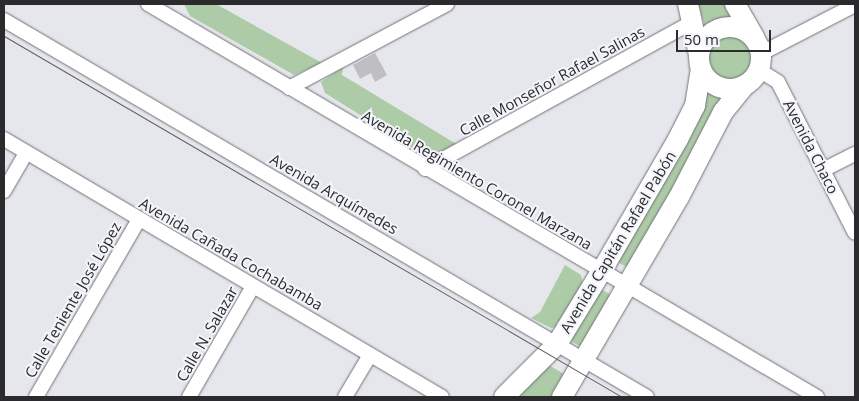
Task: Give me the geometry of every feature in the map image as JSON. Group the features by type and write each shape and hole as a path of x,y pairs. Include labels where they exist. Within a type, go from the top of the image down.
{"main road":[{"name":"Avenida Chaco","path":"735,4 759,55"},
{"path":"691,12 700,63 713,84 723,88 743,87 759,55 742,29 722,28 706,39 700,63"},
{"name":"Avenida Capitán Rafael Pabón","path":"504,397 557,344 601,272 678,139 694,106 700,63"},
{"name":"Avenida Capitán Rafael Pabón","path":"562,397 680,197 723,112 743,87"}],"street":[{"path":"289,88 447,4"},
{"path":"759,55 855,5"},
{"name":"Avenida Regimiento Coronel Marzana","path":"158,6 289,88 425,169 817,397"},
{"name":"Calle Monseñor Rafael Salinas","path":"425,169 691,12"},
{"name":"Avenida Arquímedes","path":"4,20 647,397"},
{"name":"Avenida Chaco","path":"759,55 778,82 855,233"},
{"name":"Avenida Cañada Cochabamba","path":"4,139 442,397"},
{"path":"4,191 26,153"},
{"path":"823,170 855,154"},
{"name":"Calle Teniente José López","path":"36,397 139,219"},
{"name":"Calle N. Salazar","path":"189,397 254,286"},
{"path":"345,397 370,355"}],"green space":[{"path":"184,4 216,4 322,63 294,75 190,16"},
{"path":"698,4 726,4 733,17 705,26"},
{"path":"724,35 734,35 748,45 752,58 748,71 742,77 734,81 724,81 710,71 706,63 706,53 716,39"},
{"path":"343,67 342,75 458,145 432,157 424,155 325,93 321,82"},
{"path":"705,87 726,97 629,268 615,261"},
{"path":"565,265 581,275 583,284 557,327 551,328 531,318 540,312"},
{"path":"599,288 611,295 581,347 569,340"},
{"path":"547,364 564,374 552,397 516,397"}],"building":[{"path":"375,53 387,75 375,82 371,73 360,79 353,65"}],"tram line":[{"path":"4,36 622,397"}]}
